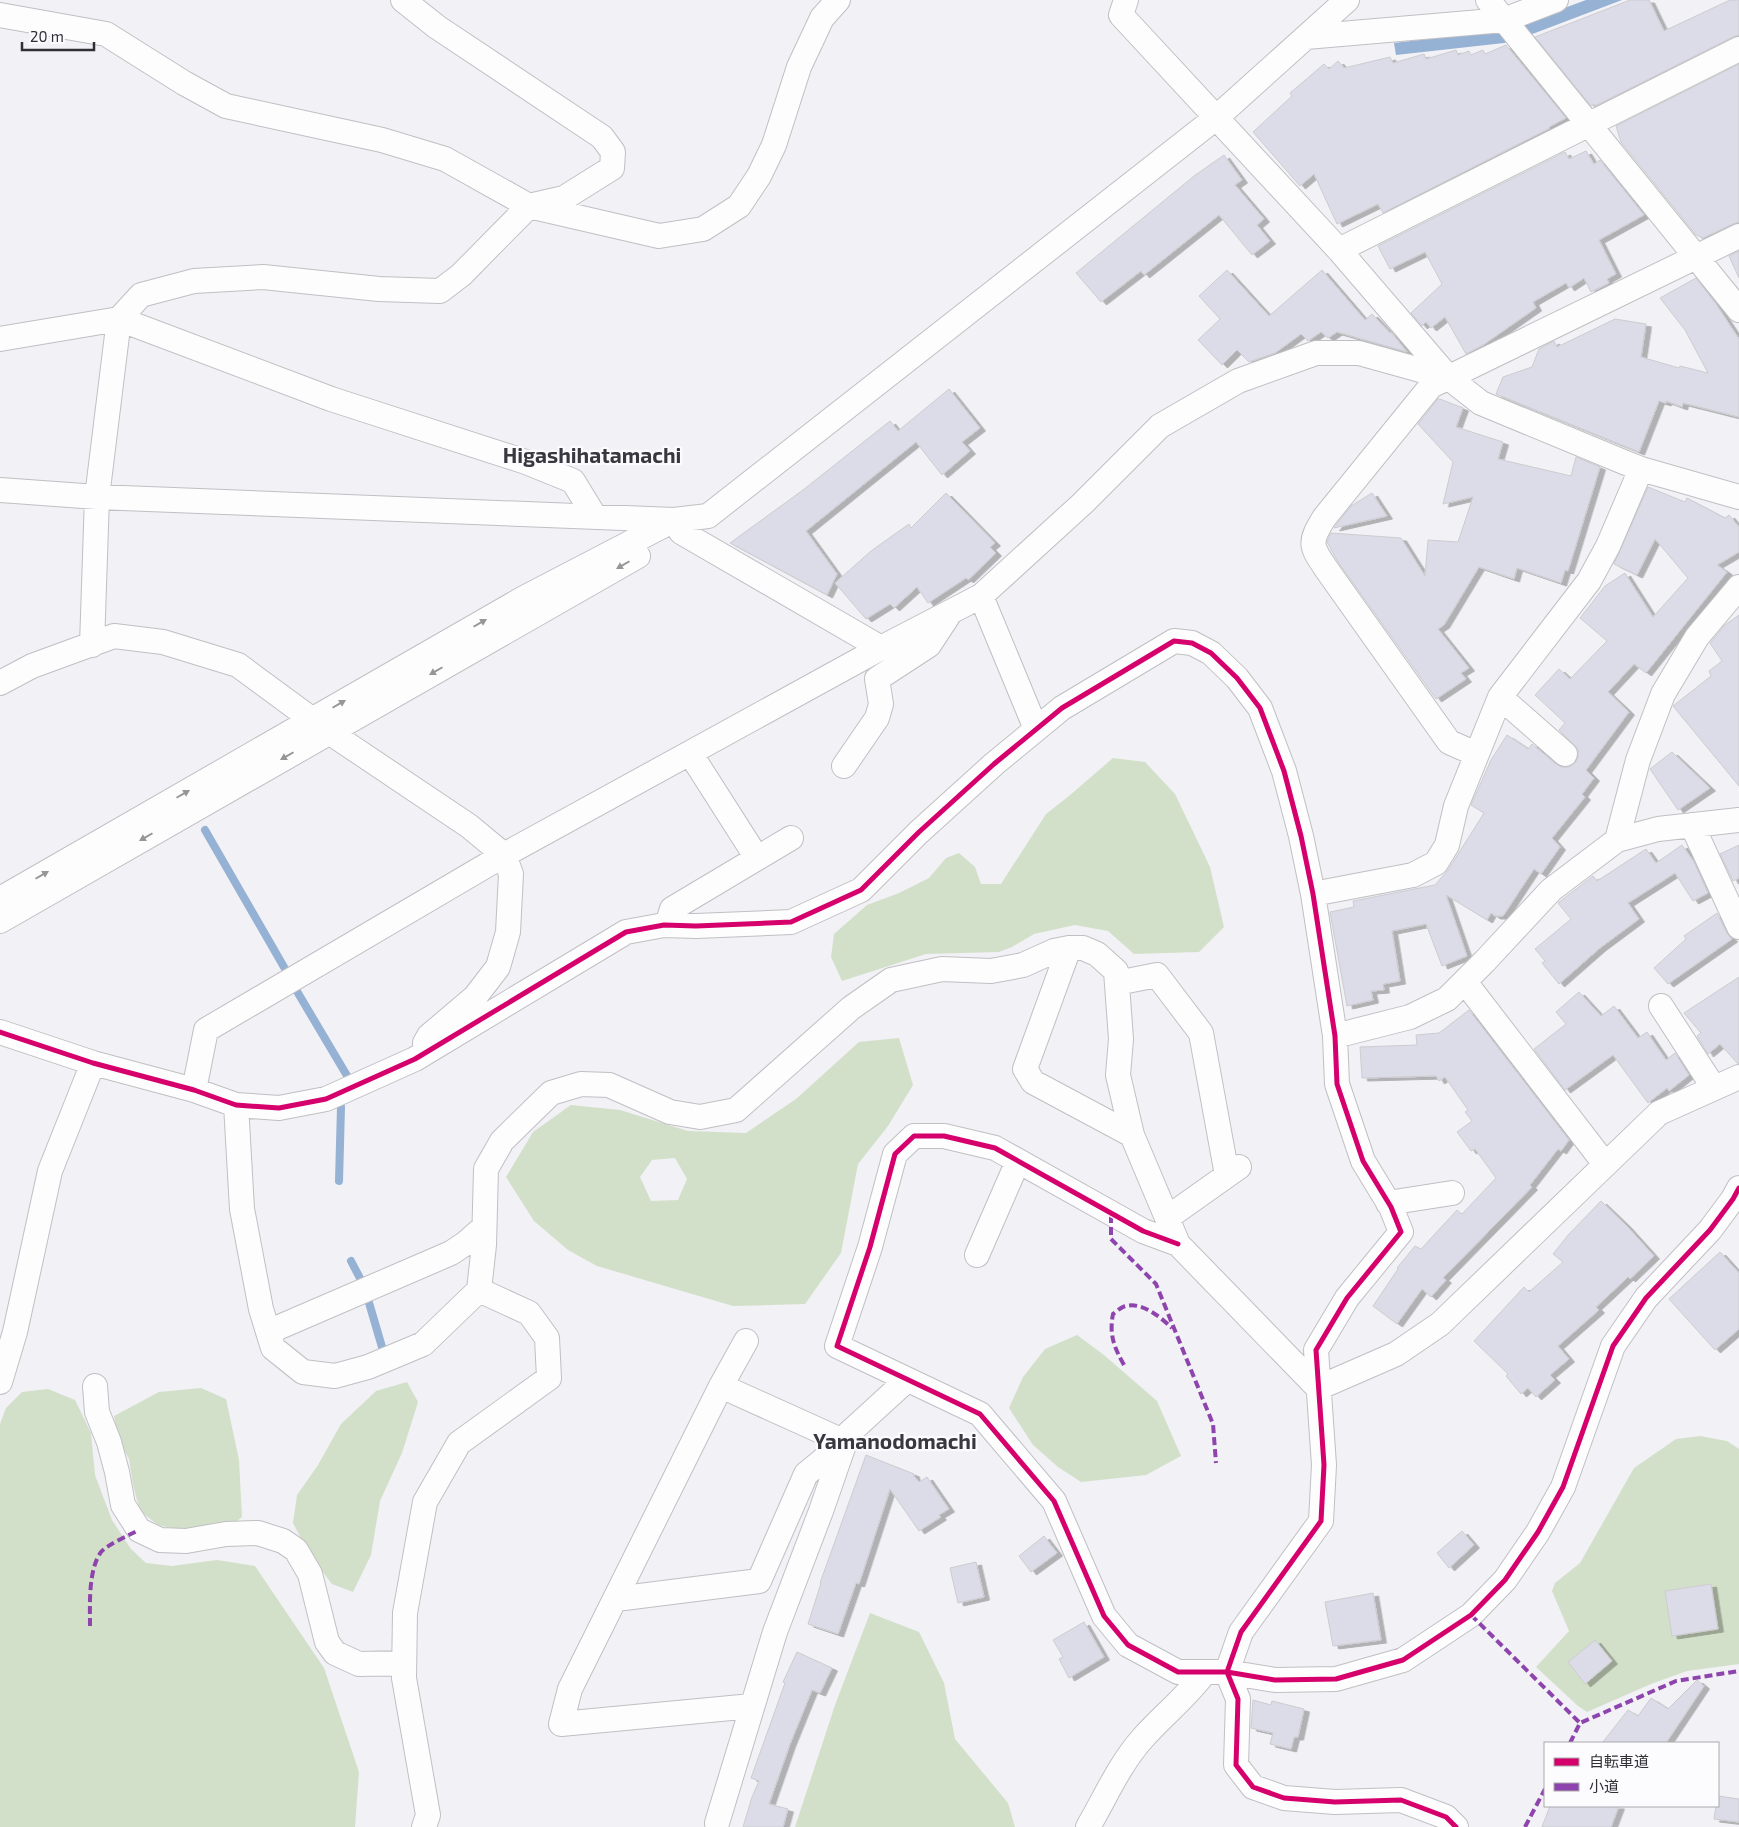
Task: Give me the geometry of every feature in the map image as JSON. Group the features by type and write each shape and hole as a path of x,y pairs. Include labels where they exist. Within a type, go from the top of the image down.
{"street":[{"path":"92,645 97,497 119,319 140,295 194,281 263,276 379,289 440,291 461,275 529,206 564,198 612,168 613,152 602,137 452,38 403,0"},
{"path":"0,15 106,34 184,84 226,106 382,140 445,159 529,206 659,236 703,229 739,206 759,176 774,145 800,67 822,18 838,0"},
{"path":"1126,0 1121,14 1339,250 1449,378 1481,403 1641,469 1739,498"},
{"path":"0,899 321,725 677,526 708,516 1217,118 1347,0"},
{"path":"1488,0 1739,310"},
{"path":"1306,37 1504,20 1556,0"},
{"path":"1339,250 1739,49"},
{"path":"1476,754 1449,742 1318,558 1312,541 1324,518 1431,386 1739,236"},
{"path":"0,340 119,319 331,400 526,462 573,481 595,517"},
{"path":"194,1090 206,1030 504,855 881,648 980,596 1082,504 1160,426 1238,382 1316,353 1359,353 1449,378"},
{"path":"1313,894 1413,875 1436,863 1447,845 1456,806 1500,697 1589,581 1608,546 1641,469"},
{"path":"0,490 97,497 595,517 677,526 881,648"},
{"path":"1617,840 1638,760 1662,694 1697,637 1737,594"},
{"path":"980,596 1036,729"},
{"path":"844,766 877,718 881,704 877,680 929,645 952,611"},
{"path":"0,683 32,666 114,636 163,642 238,665 321,725 469,826 504,855 511,874 508,932 498,967 475,997 429,1036 415,1059"},
{"path":"0,1032 93,1063 194,1090 236,1105 280,1108 326,1099 415,1059 626,932 666,925 696,926 791,922 861,890 919,832 994,764 1062,708 1174,641 1192,643 1211,653 1237,678 1260,708 1284,771 1301,836 1313,894 1335,1036 1337,1084 1363,1161 1388,1203 1401,1232 1347,1298 1316,1350 1324,1465 1321,1521 1241,1632 1216,1672 1194,1687 1141,1740 1124,1764 1088,1827"},
{"path":"1500,697 1565,754"},
{"path":"0,920 321,725"},
{"path":"690,753 757,858"},
{"path":"1335,1036 1410,1017 1447,999 1551,890 1617,840 1658,829 1739,820"},
{"path":"1692,825 1739,927"},
{"path":"666,925 672,909 792,838"},
{"path":"1069,948 1025,1069 1033,1082 1132,1135"},
{"path":"236,1105 242,1209 261,1309 273,1348 302,1372 335,1376 368,1367 423,1344 479,1290 486,1169 502,1141 551,1093 581,1084 610,1085 670,1112 700,1117 736,1110 851,1008 891,980 942,969 991,971 1023,965 1054,951 1083,948 1097,954 1116,971 1122,1039 1118,1075 1132,1135 1178,1244 1318,1388"},
{"path":"1117,983 1157,975 1201,1033 1233,1171 1167,1218"},
{"path":"1465,982 1605,1164"},
{"path":"1661,1006 1714,1088"},
{"path":"0,1382 15,1332 50,1171 93,1063"},
{"path":"1318,1388 1396,1354 1440,1324 1659,1113 1739,1077"},
{"path":"1178,1244 1144,1232 994,1148 944,1136 914,1136 895,1154 870,1248 836,1346 980,1414 1054,1501 1104,1616 1128,1645 1178,1672 1216,1672 1275,1680 1336,1679 1403,1660 1471,1615 1505,1580 1538,1532 1563,1487 1613,1346 1646,1298 1710,1230 1739,1188"},
{"path":"978,1256 1018,1160"},
{"path":"1388,1203 1452,1193"},
{"path":"268,1332 451,1253 466,1244 484,1227"},
{"path":"424,1827 428,1816 404,1678 404,1663 405,1613 425,1502 460,1443 549,1378 547,1338 529,1313 479,1290"},
{"path":"746,1341 721,1386 570,1689 561,1724 752,1706"},
{"path":"717,1823 775,1632 849,1432 907,1380"},
{"path":"95,1386 97,1412 110,1442 118,1472 123,1505 138,1530 160,1540 186,1541 226,1534 258,1533 284,1541 296,1550 310,1574 327,1642 335,1653 359,1664 404,1663"},
{"path":"721,1386 845,1442"},
{"path":"624,1598 759,1581 806,1474 845,1442"},
{"path":"1216,1672 1238,1698 1236,1765 1253,1787 1284,1798 1334,1802 1401,1800 1446,1818 1456,1827"}],"green space":[{"path":"1113,758 1145,762 1175,794 1210,867 1224,927 1199,952 1134,954 1108,931 1075,925 1034,934 999,952 926,954 842,981 831,957 834,934 867,905 899,893 929,878 946,858 959,853 975,867 981,884 1001,884 1046,814"},
{"path":"899,1038 913,1085 888,1126 858,1164 841,1253 805,1304 733,1306 597,1266 568,1250 534,1221 506,1177 533,1132 571,1105 620,1110 688,1131 746,1133 796,1099 859,1042","holes":["675,1158 687,1179 678,1200 651,1201 640,1177 652,1160"]},
{"path":"1077,1335 1104,1355 1157,1401 1181,1456 1146,1475 1081,1482 1058,1467 1033,1445 1009,1408 1023,1377 1045,1349"},
{"path":"407,1382 418,1402 402,1453 380,1501 371,1555 353,1592 332,1584 309,1554 293,1523 297,1495 318,1465 341,1424 376,1391"},
{"path":"201,1388 226,1399 239,1460 242,1517 229,1527 193,1533 158,1525 140,1511 129,1459 117,1437 114,1416 159,1392"},
{"path":"48,1389 75,1400 91,1433 95,1475 112,1520 131,1549 146,1563 172,1566 217,1560 255,1566 324,1668 359,1772 355,1827 0,1827 0,1424 6,1408 22,1392"},
{"path":"1700,1436 1727,1441 1739,1449 1739,1664 1687,1671 1651,1684 1587,1712 1536,1667 1569,1631 1552,1591 1555,1583 1580,1563 1634,1468 1676,1439"},
{"path":"870,1613 919,1632 944,1683 955,1739 1008,1803 1015,1827 795,1827 835,1705"}],"water":[{"path":"1586,0 1622,0 1504,43 1396,55 1394,43 1505,30"}],"building":[{"path":"1630,0 1649,0 1664,31 1730,0 1739,0 1739,35 1595,106 1594,104 1591,106 1535,37"},
{"path":"1506,45 1566,118 1550,128 1383,213 1378,204 1337,224 1314,174 1300,186 1253,132 1292,96 1290,93 1324,64 1329,69 1338,61 1344,68 1390,57 1393,63 1424,54 1426,59 1456,50 1458,55 1469,51 1471,55 1483,50 1485,54"},
{"path":"1739,64 1739,222 1703,238 1696,235 1621,142 1616,126"},
{"path":"1586,151 1594,164 1600,160 1644,215 1599,240 1616,274 1607,279 1609,283 1591,292 1584,278 1569,288 1566,283 1533,302 1536,308 1483,345 1466,354 1445,317 1431,328 1426,322 1422,326 1411,313 1442,284 1425,252 1390,269 1378,246 1565,152 1569,159"},
{"path":"1224,155 1242,180 1235,185 1264,219 1257,225 1270,241 1252,255 1219,215 1144,275 1141,271 1101,302 1076,273 1194,176"},
{"path":"1739,251 1739,278 1729,256"},
{"path":"1227,270 1269,316 1322,270 1365,320 1372,314 1391,332 1407,352 1337,332 1328,338 1321,332 1308,341 1301,334 1275,353 1249,362 1237,350 1222,365 1198,340 1220,319 1199,296"},
{"path":"1696,278 1739,339 1739,417 1683,403 1682,407 1666,401 1666,403 1659,401 1639,452 1496,394 1503,377 1532,367 1539,349 1554,341 1557,347 1615,319 1646,324 1641,357 1679,368 1680,366 1708,373 1685,330 1660,298"},
{"path":"949,389 980,428 962,442 970,451 942,475 916,442 806,531 837,574 827,595 730,543 803,490 890,421 898,431"},
{"path":"1438,399 1463,408 1456,427 1503,442 1498,459 1571,476 1576,457 1600,467 1568,571 1565,570 1561,583 1517,568 1514,579 1479,567 1444,625 1438,629 1469,668 1461,673 1466,679 1436,699 1338,562 1327,542 1331,533 1401,538 1425,576 1428,540 1458,542 1473,497 1443,504 1453,462 1418,424"},
{"path":"1648,487 1685,502 1687,498 1725,518 1729,515 1739,527 1739,552 1717,565 1727,572 1646,673 1634,664 1608,692 1629,712 1586,770 1594,778 1582,794 1585,797 1552,838 1560,847 1541,874 1534,869 1503,916 1495,916 1491,913 1487,920 1446,895 1467,956 1442,966 1426,924 1392,931 1400,981 1383,984 1384,990 1371,991 1373,1000 1347,1006 1330,912 1354,907 1353,901 1435,885 1448,870 1484,813 1471,805 1491,760 1507,735 1528,749 1532,744 1562,767 1569,767 1575,763 1578,757 1578,749 1559,730 1565,723 1535,695 1559,669 1570,679 1607,641 1580,618 1605,586 1625,573 1653,617 1688,578 1655,539 1637,575 1614,564"},
{"path":"946,493 995,543 990,547 996,553 968,580 966,578 928,603 917,587 894,608 890,604 866,619 835,583 871,551 909,524 911,528"},
{"path":"1372,493 1387,516 1334,528 1351,506"},
{"path":"1739,615 1739,786 1673,706 1711,676 1709,671 1722,661 1710,643 1725,625"},
{"path":"1672,752 1710,788 1678,810 1650,769"},
{"path":"1682,845 1694,862 1708,893 1693,901 1675,873 1628,903 1639,919 1600,948 1559,984 1542,963 1545,961 1535,949 1571,919 1558,903 1593,876 1597,881 1646,849 1656,863"},
{"path":"1739,845 1739,878 1733,881 1720,854"},
{"path":"1717,913 1732,939 1668,984 1654,968 1686,939 1684,936"},
{"path":"1739,977 1738,1064 1720,1044 1708,1054 1697,1036 1701,1033 1684,1013"},
{"path":"1579,992 1601,1016 1614,1006 1638,1038 1647,1032 1666,1060 1675,1053 1689,1075 1669,1091 1667,1088 1648,1103 1613,1055 1565,1090 1534,1049 1566,1024 1556,1012"},
{"path":"1469,1010 1569,1140 1561,1151 1558,1149 1530,1185 1532,1187 1443,1278 1446,1280 1431,1297 1422,1289 1397,1324 1373,1306 1397,1268 1415,1246 1421,1249 1457,1210 1462,1214 1496,1178 1475,1149 1471,1151 1457,1132 1472,1121 1465,1112 1468,1110 1445,1077 1439,1081 1436,1076 1362,1078 1360,1047 1417,1045 1416,1035 1439,1033"},
{"path":"1601,1201 1654,1256 1596,1307 1599,1310 1558,1346 1569,1359 1550,1375 1555,1380 1536,1397 1528,1388 1521,1394 1506,1376 1508,1374 1474,1341 1524,1287 1529,1292 1563,1262 1553,1254 1569,1234"},
{"path":"1720,1252 1739,1273 1739,1329 1715,1350 1669,1299"},
{"path":"866,1455 914,1474 919,1482 927,1477 949,1509 939,1515 941,1517 919,1531 890,1489 859,1584 856,1583 838,1634 808,1624 820,1583"},
{"path":"1462,1531 1474,1545 1449,1568 1437,1553"},
{"path":"1044,1536 1057,1553 1031,1572 1019,1556"},
{"path":"976,1562 984,1597 958,1603 950,1568"},
{"path":"1711,1584 1718,1629 1672,1636 1665,1591"},
{"path":"1373,1593 1381,1640 1333,1646 1325,1602"},
{"path":"1084,1622 1104,1657 1069,1678 1059,1659 1063,1657 1053,1640"},
{"path":"1595,1640 1612,1661 1585,1684 1568,1662"},
{"path":"797,1652 832,1668 820,1693 812,1690 790,1744 769,1804 788,1809 783,1827 743,1827 759,1781 751,1778 785,1683 783,1682"},
{"path":"1697,1680 1704,1686 1667,1742 1603,1742 1628,1710 1638,1716 1651,1698 1668,1709"},
{"path":"1253,1700 1271,1705 1272,1701 1304,1709 1298,1737 1294,1737 1291,1749 1270,1744 1273,1733 1251,1728"},
{"path":"1719,1796 1739,1799 1739,1822 1714,1819 1716,1807 1719,1807"},
{"path":"1550,1807 1619,1807 1611,1827 1542,1827"}],"waterway":[{"path":"205,830 288,974"},
{"path":"295,988 349,1079"},
{"path":"339,1181 341,1107"},
{"path":"351,1261 363,1284"},
{"path":"367,1296 382,1347"}],"marked path":[{"path":"1111,1215 1111,1239 1156,1284 1213,1424 1216,1463"},
{"path":"1124,1365 1112,1335 1113,1314 1118,1310 1130,1305 1137,1306 1150,1311 1172,1328"},
{"path":"90,1626 92,1578 97,1559 108,1546 139,1530"},
{"path":"1471,1615 1580,1723"},
{"path":"1570,1742 1580,1723 1676,1681 1739,1671"},
{"path":"1525,1827 1544,1791"}],"cycle path":[{"path":"0,1032 93,1063 194,1090 236,1105 279,1108 326,1099 415,1059 626,932 664,925 696,926 791,922 861,890 919,832 994,764 1062,708 1174,641 1192,643 1211,653 1237,678 1260,708 1284,771 1301,836 1313,894 1335,1036 1337,1084 1363,1161 1391,1207 1401,1232 1347,1298 1316,1350 1324,1465 1321,1521 1241,1632 1227,1672 1238,1699 1236,1765 1253,1787 1284,1798 1335,1802 1401,1800 1446,1817 1456,1827"},
{"path":"1178,1244 1143,1231 995,1148 944,1136 914,1136 895,1154 870,1247 837,1346 980,1414 1054,1501 1104,1616 1128,1645 1178,1672 1227,1672 1275,1680 1336,1679 1403,1660 1471,1615 1505,1580 1538,1532 1563,1487 1613,1346 1646,1298 1710,1230 1739,1188"}],"district":[{"name":"Higashihatamachi","path":"592,454"},
{"name":"Yamanodomachi","path":"895,1440"}]}
